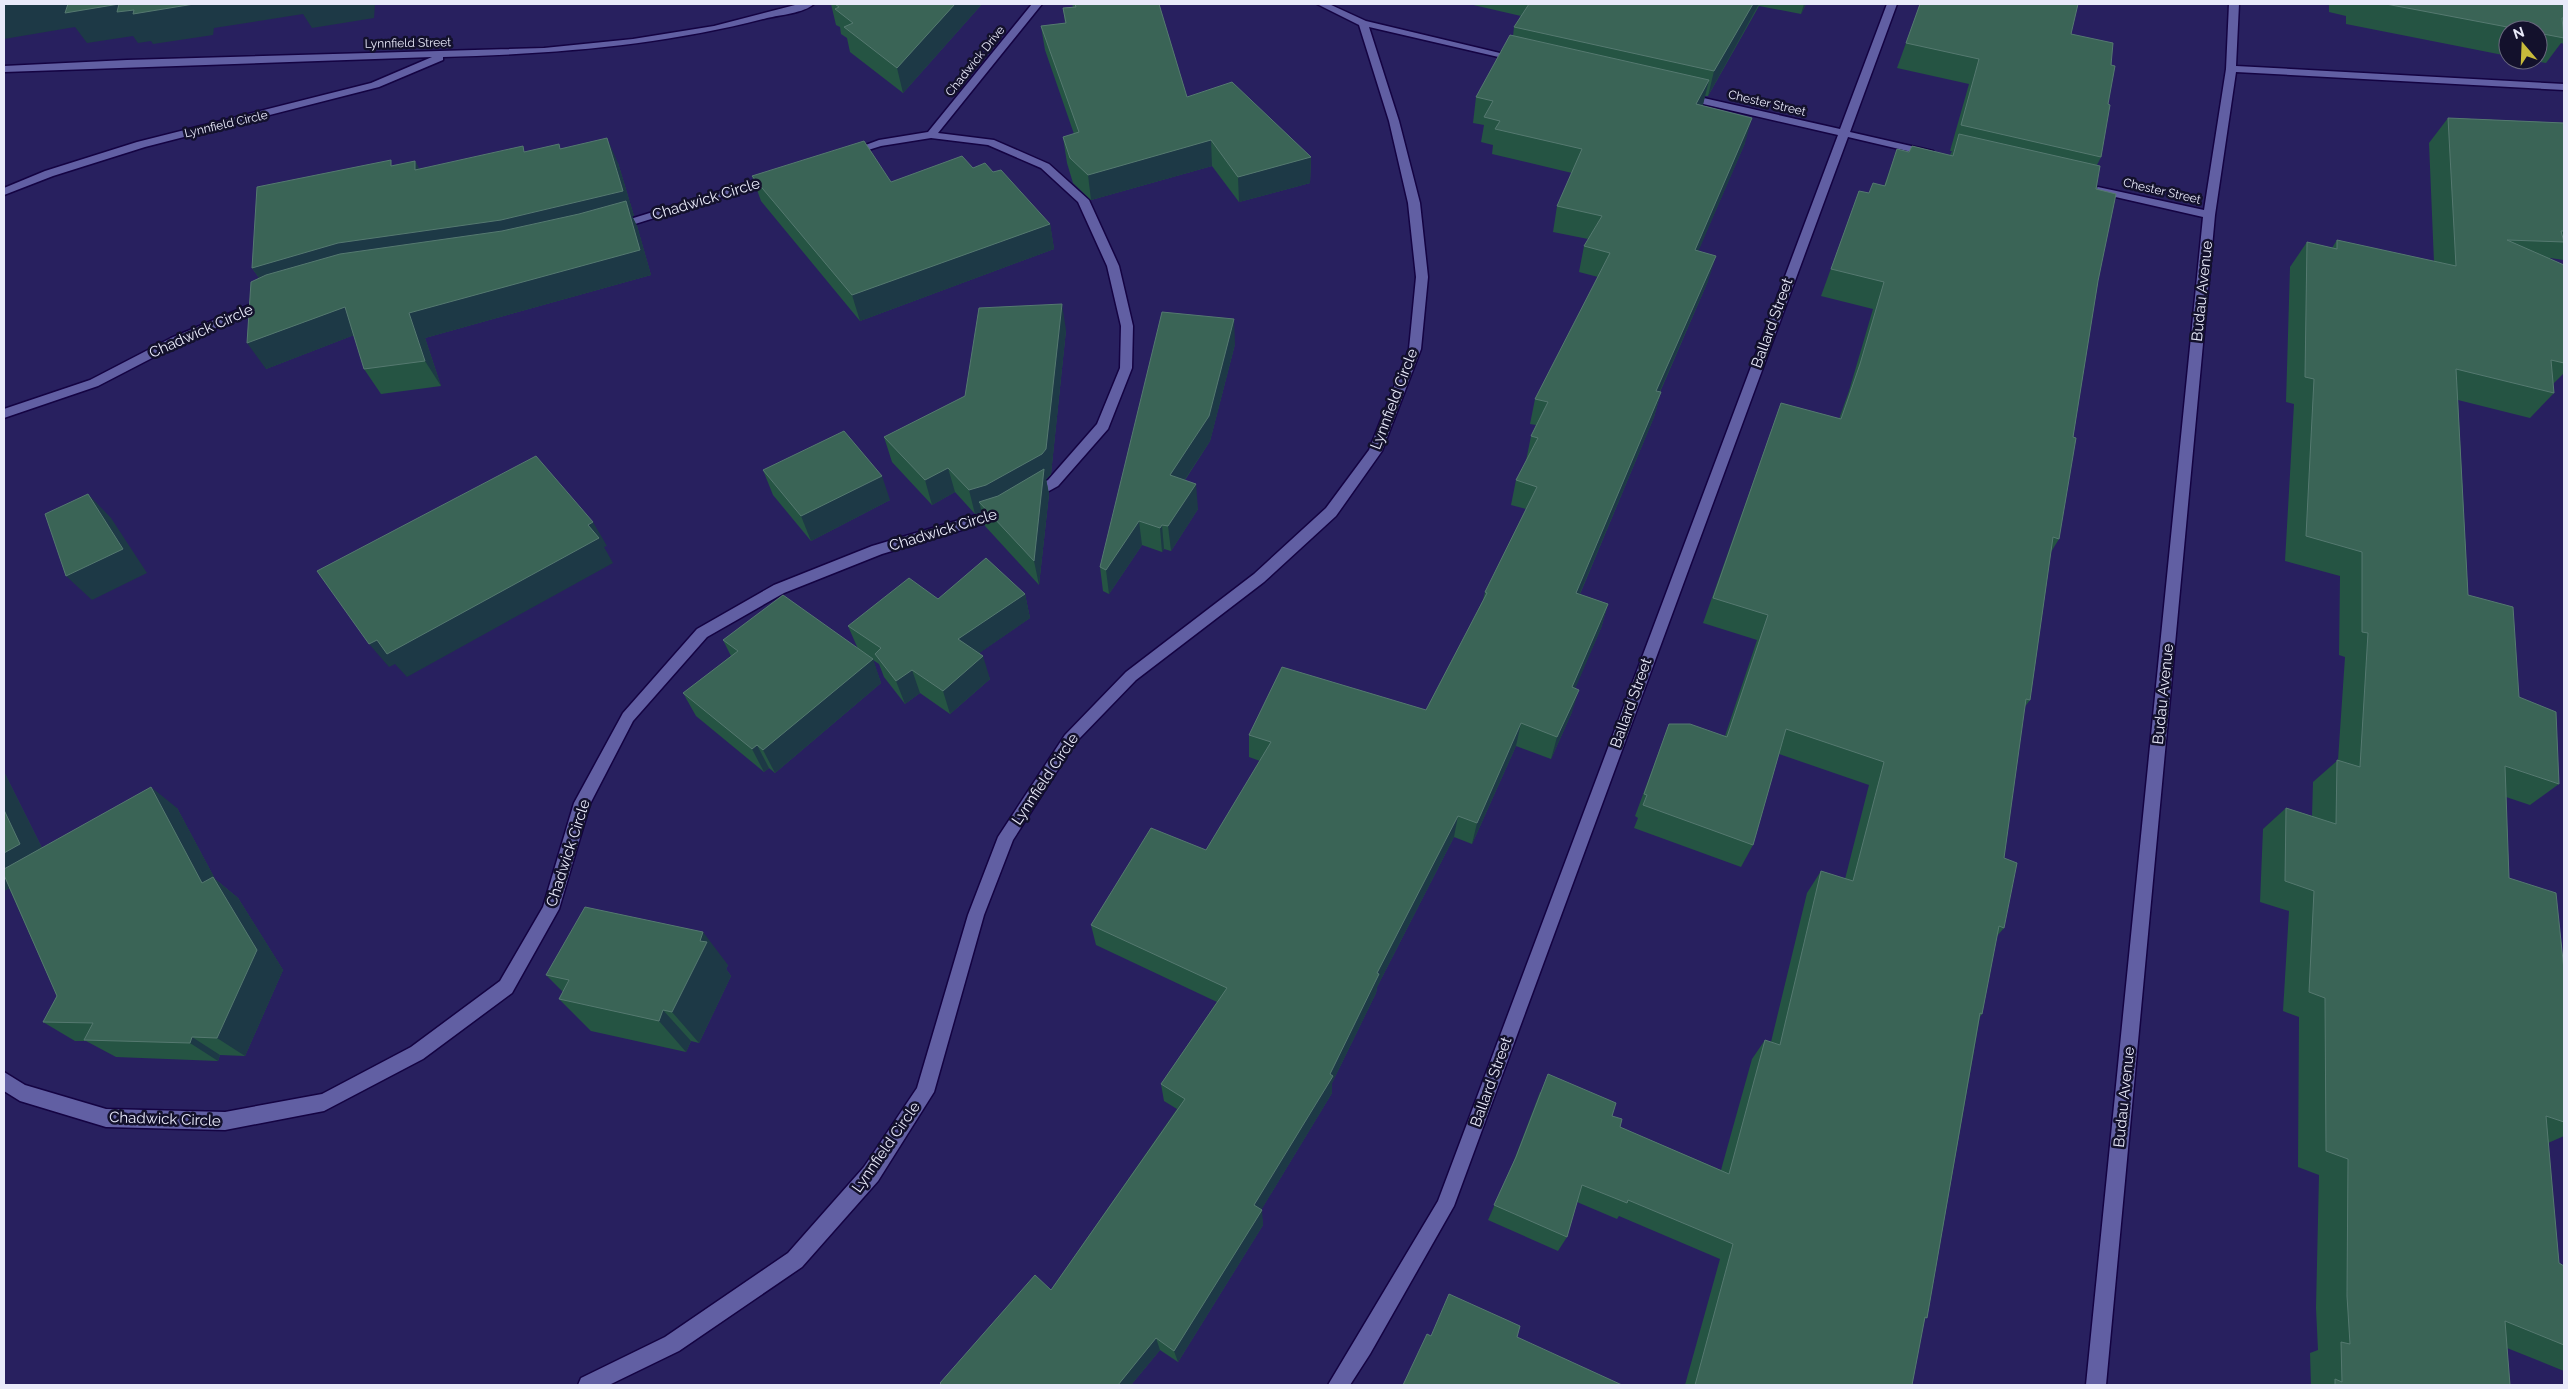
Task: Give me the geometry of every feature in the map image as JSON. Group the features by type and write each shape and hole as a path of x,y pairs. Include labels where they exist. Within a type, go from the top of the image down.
{"street":[{"name":"Lynnfield Street","path":"4,69 147,62 544,51 633,42 714,29 809,4"},
{"name":"Chadwick Drive","path":"931,135 1037,4"},
{"path":"1322,4 1364,23 1526,60"},
{"name":"Ballard Street","path":"1338,1385 1363,1347 1445,1206 1892,4"},
{"name":"Budau Avenue","path":"2096,1385 2209,215 2231,69 2234,4"},
{"name":"Lynnfield Circle","path":"588,1385 672,1344 794,1260 871,1174 925,1092 976,915 1006,837 1070,739 1131,676 1259,578 1331,512 1375,451 1416,350 1422,277 1414,203 1394,121 1364,23"},
{"name":"Lynnfield Circle","path":"4,192 46,173 116,150 265,115 378,84 447,55"},
{"path":"2231,69 2564,87"},
{"name":"Chester Street","path":"1670,94 1939,155"},
{"name":"Chadwick Circle","path":"4,1081 20,1092 106,1118 225,1121 324,1102 417,1053 506,988 551,910 582,803 628,717 702,633 779,589 877,550 998,515 1054,483 1104,426 1126,368 1127,326 1113,266 1083,200 1046,166 990,142 931,135 879,143 833,158"},
{"name":"Chadwick Circle","path":"600,232 787,174"},
{"name":"Chester Street","path":"2084,187 2209,215"},
{"name":"Chadwick Circle","path":"4,414 94,383 175,341 279,296"}],"building":[{"path":"68,4 119,4 65,13"},
{"path":"119,4 194,4 133,14 134,10 117,12"},
{"path":"835,4 955,4 897,68 844,27 853,23 835,9 839,7"},
{"path":"1075,4 1159,4 1187,97 1232,82 1311,157 1238,177 1211,140 1088,175 1070,158 1063,137 1079,132 1041,26 1066,23 1063,8 1076,7"},
{"path":"1529,4 1753,4 1714,71 1514,27"},
{"path":"1920,4 2078,4 2071,34 2113,43 2111,65 2115,66 2101,157 1961,125 1979,59 1906,43"},
{"path":"2386,4 2564,4 2564,18 2562,18 2564,38 2548,35 2548,20 2498,20 2498,25"},
{"path":"1510,35 1709,80 1696,104 1752,118 1695,250 1716,256 1656,391 1661,392 1576,593 1608,604 1572,687 1579,690 1557,737 1521,723 1477,823 1458,816 1377,973 1379,974 1330,1074 1333,1076 1254,1205 1262,1210 1174,1351 1156,1338 1118,1385 942,1385 940,1383 1035,1275 1051,1290 1185,1099 1161,1084 1227,988 1091,925 1151,828 1206,850 1271,742 1249,735 1282,667 1426,710 1487,593 1485,592 1537,487 1516,480 1538,438 1531,436 1548,402 1535,399 1610,253 1584,246 1602,216 1557,206 1582,149 1495,129 1500,121 1484,117 1493,101 1476,97"},
{"path":"2448,118 2564,123 2564,231 2561,231 2564,242 2507,240 2564,265 2564,363 2551,360 2554,393 2456,369 2468,595 2513,607 2519,697 2556,712 2559,784 2505,766 2509,878 2556,893 2564,970 2564,1122 2546,1116 2559,1263 2564,1266 2564,1345 2505,1321 2510,1385 2335,1385 2335,1379 2342,1382 2341,1342 2350,1344 2347,1296 2348,1159 2326,1151 2325,998 2309,992 2314,891 2285,881 2286,808 2336,824 2337,760 2360,767 2368,633 2362,632 2362,552 2306,536 2314,379 2305,377 2307,242 2337,249 2337,240 2456,266"},
{"path":"1959,134 2100,166 2096,189 2116,194 2098,281 2073,437 2076,438 2059,539 2053,537 2030,700 2026,699 2004,858 2017,863 2004,928 1999,926 1982,1014 1980,1013 1927,1318 1925,1317 1912,1385 1695,1385 1733,1244 1628,1200 1627,1203 1582,1185 1567,1237 1494,1205 1516,1157 1548,1074 1616,1103 1612,1116 1622,1119 1620,1127 1729,1174 1765,1040 1780,1045 1821,871 1853,881 1884,762 1786,729 1753,845 1643,805 1647,795 1644,794 1669,724 1690,724 1727,737 1768,615 1713,598 1781,403 1841,419 1860,364 1884,282 1831,269 1859,191 1869,193 1873,183 1885,186 1897,149 1909,152 1912,146 1953,156"},
{"path":"607,138 623,191 501,220 338,243 252,268 257,187 391,160 391,166 415,161 415,170 523,146 524,152 559,144 560,149"},
{"path":"864,141 891,182 962,156 973,168 985,163 993,172 1001,170 1050,224 852,295 752,176"},
{"path":"626,201 640,250 409,313 425,361 364,369 345,307 247,343 251,282 266,275 340,254 502,231 579,214"},
{"path":"1062,304 1046,449 1042,454 986,485 969,490 948,468 925,480 884,437 965,396 979,308"},
{"path":"1162,312 1234,319 1209,416 1170,475 1196,484 1168,526 1162,525 1160,528 1139,521 1106,570 1100,567"},
{"path":"844,431 882,476 801,516 763,470"},
{"path":"536,456 593,522 588,525 599,538 387,654 377,640 369,644 317,571"},
{"path":"1044,469 1034,561 979,502 998,496"},
{"path":"88,494 123,549 66,576 45,514"},
{"path":"986,558 1025,594 958,639 983,656 943,691 912,670 896,681 875,654 881,648 848,626 909,578 938,599"},
{"path":"783,595 873,659 763,750 757,745 752,749 683,693 738,651 723,640"},
{"path":"151,787 202,883 213,877 257,950 217,1038 192,1037 190,1043 84,1040 93,1023 43,1022 57,996 4,875 4,869"},
{"path":"4,810 20,844 4,853"},
{"path":"585,907 703,932 700,941 707,942 672,1012 663,1010 659,1021 559,999 569,980 546,975"},
{"path":"1449,1294 1520,1326 1517,1337 1622,1385 1403,1385 1427,1334 1431,1336"}]}
